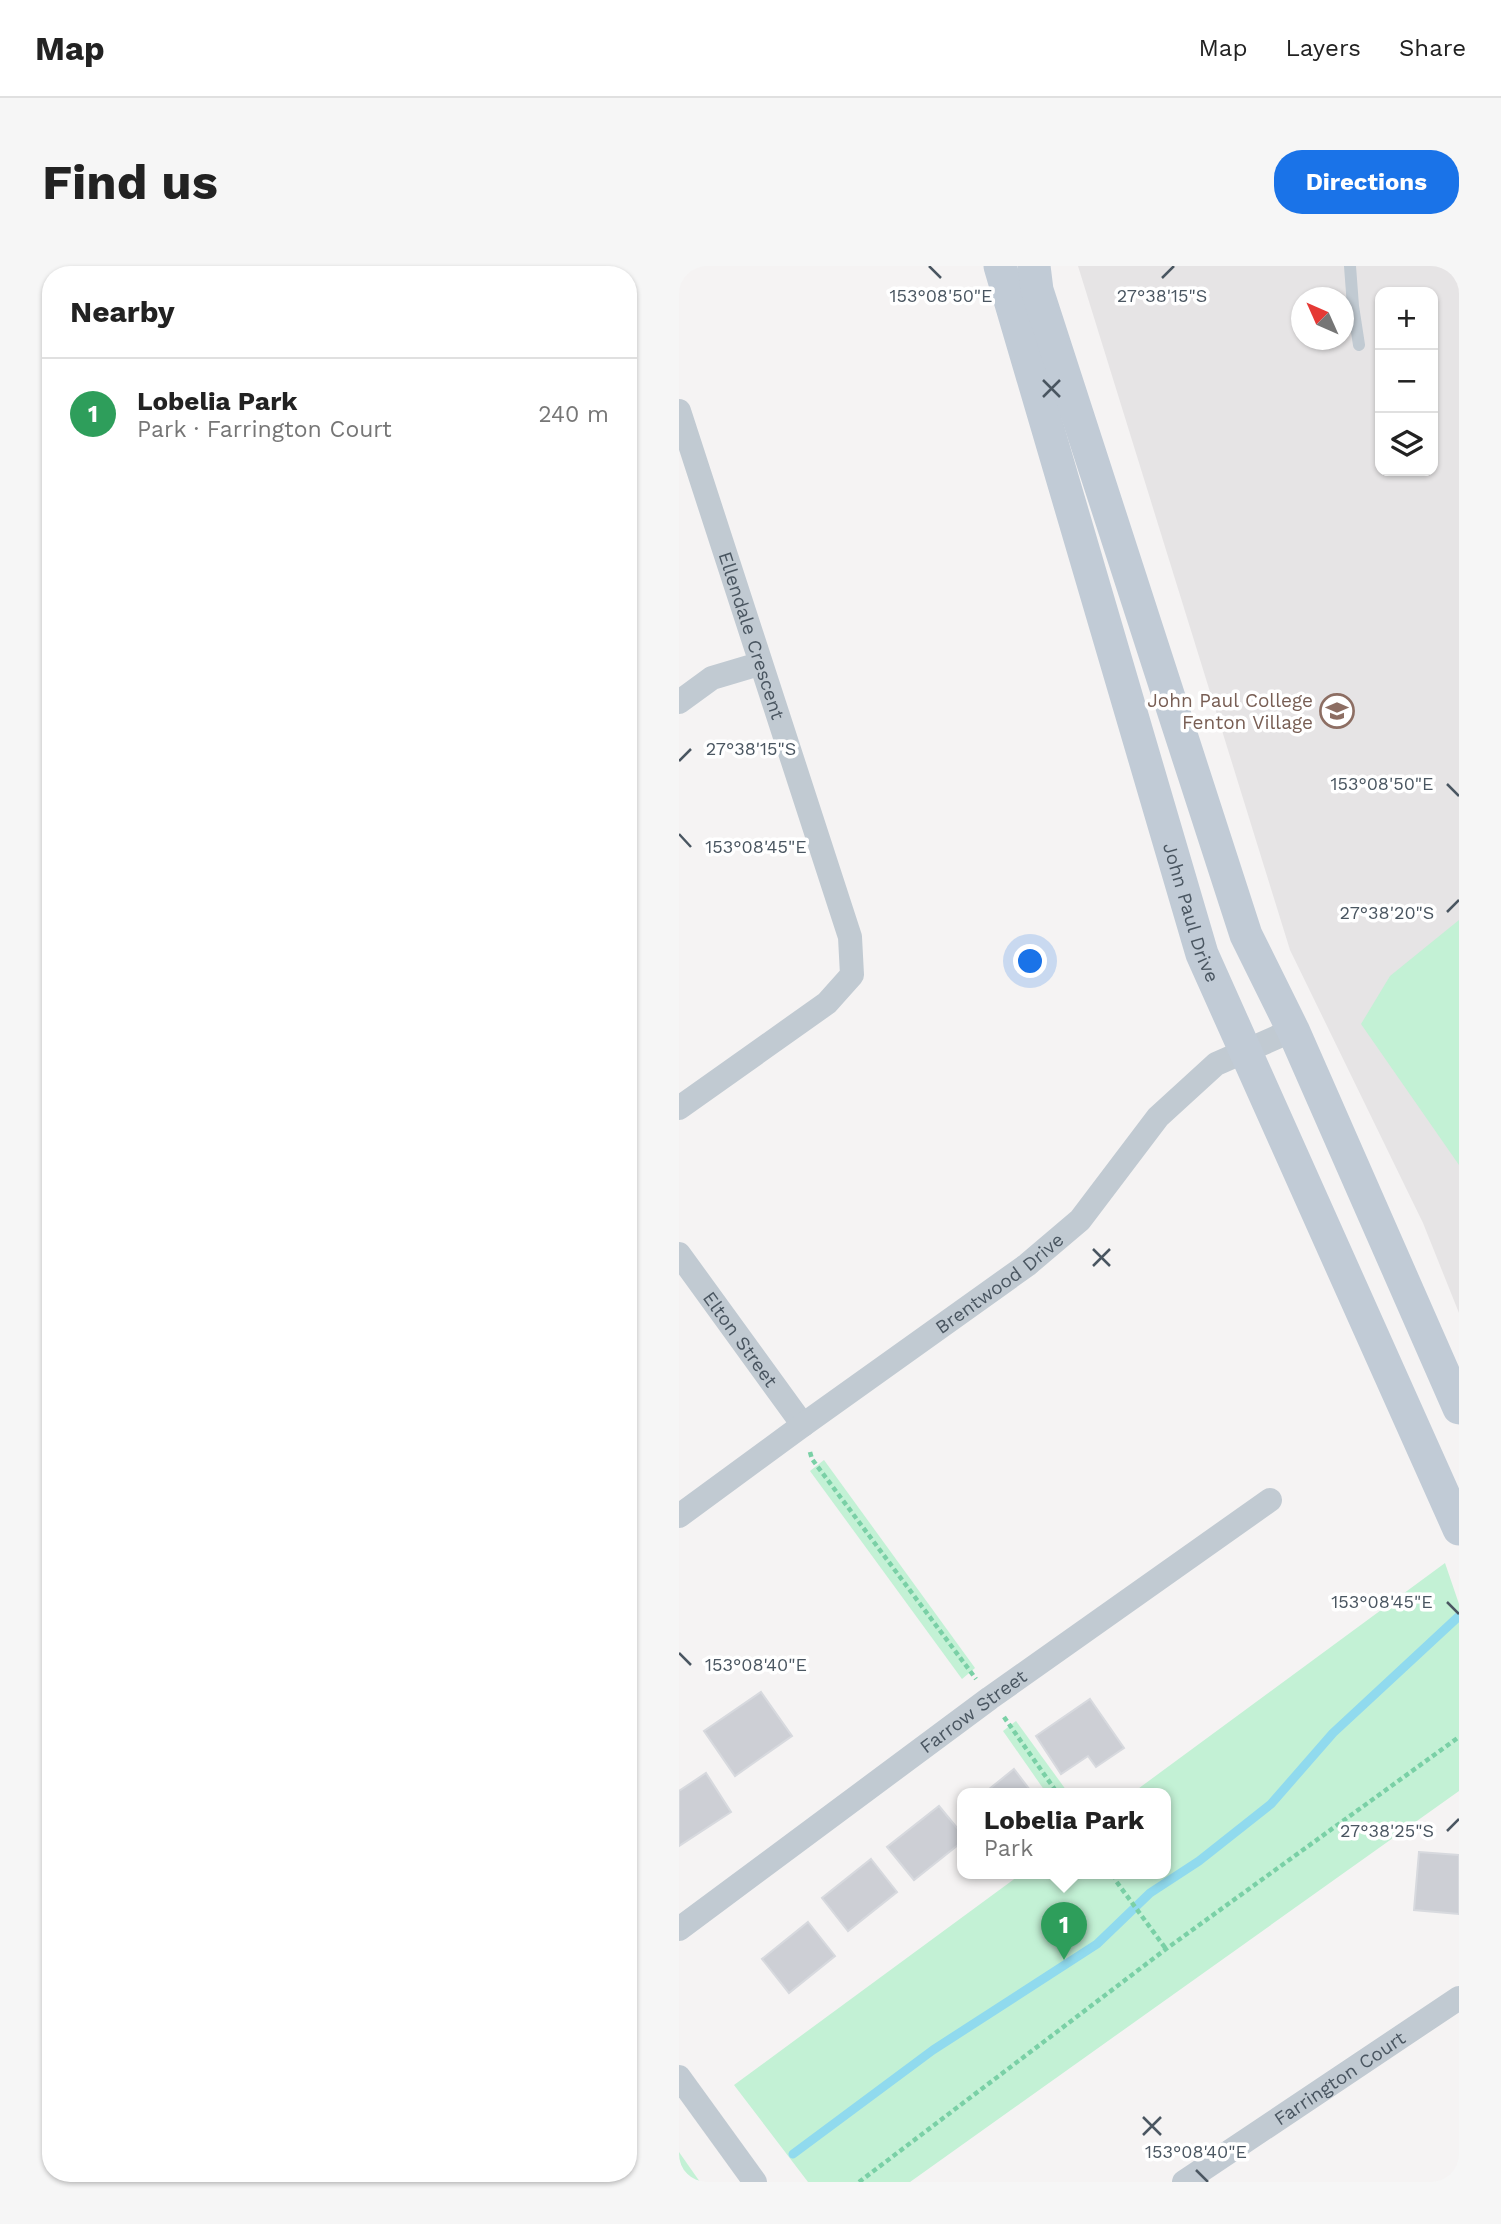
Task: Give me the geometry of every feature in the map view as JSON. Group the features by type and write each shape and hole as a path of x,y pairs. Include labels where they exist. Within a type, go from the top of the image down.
{"street":[{"name":"John Paul Drive","path":"1000,266 1202,954 1459,1529"},
{"path":"1034,266 1041,303 1246,935 1293,1030 1459,1408"},
{"name":"Ellendale Crescent","path":"679,411 850,937 852,975 827,1003 679,1108"},
{"path":"679,702 712,678 759,663"},
{"name":"Brentwood Drive","path":"679,1516 1027,1265 1080,1220 1158,1117 1216,1064 1293,1030"},
{"name":"Elton Street","path":"679,1254 803,1425"},
{"name":"Farrow Street","path":"679,1929 990,1698 1270,1500"},
{"name":"Farrington Court","path":"1184,2182 1459,1998"},
{"path":"679,2077 755,2182"}],"lane":[{"path":"1350,266 1359,345"}],"path":[{"path":"803,1425 812,1460 1054,1788"},
{"path":"859,2182 1166,1949 1459,1737"},
{"path":"1115,1879 1166,1949"}],"shaded area":[{"name":"John Paul College Fenton Village","path":"1078,266 1459,266 1459,1313 1423,1223 1290,950"}],"green space":[{"path":"1459,920 1459,1165 1361,1024 1390,976"},
{"path":"824,1460 975,1668 962,1679 810,1471"},
{"path":"1445,1563 1459,1604 1459,1791 910,2182 808,2182 734,2085 1014,1879 1171,1879 1171,1788 1139,1788"},
{"path":"1016,1721 1065,1788 1043,1788 1003,1731"},
{"path":"679,2152 700,2182 679,2182"}],"building":[{"path":"761,1692 792,1736 735,1776 704,1731"},
{"path":"1090,1699 1124,1748 1096,1767 1088,1756 1061,1774 1036,1736"},
{"path":"1014,1769 1028,1788 990,1788"},
{"path":"706,1773 731,1812 679,1846 679,1791"},
{"path":"939,1806 957,1828 957,1846 914,1880 887,1847"},
{"path":"1419,1852 1459,1855 1459,1914 1414,1910"},
{"path":"871,1859 897,1892 848,1931 822,1898"},
{"path":"808,1922 835,1956 789,1993 762,1959"}],"waterway":[{"path":"793,2154 933,2050 1097,1944 1150,1893 1199,1861 1271,1804 1333,1733 1459,1616"}],"place":[{"name":"John Paul College Fenton Village","path":"1337,711"},
{"name":"Lobelia Park","path":"1064,1960"}]}
